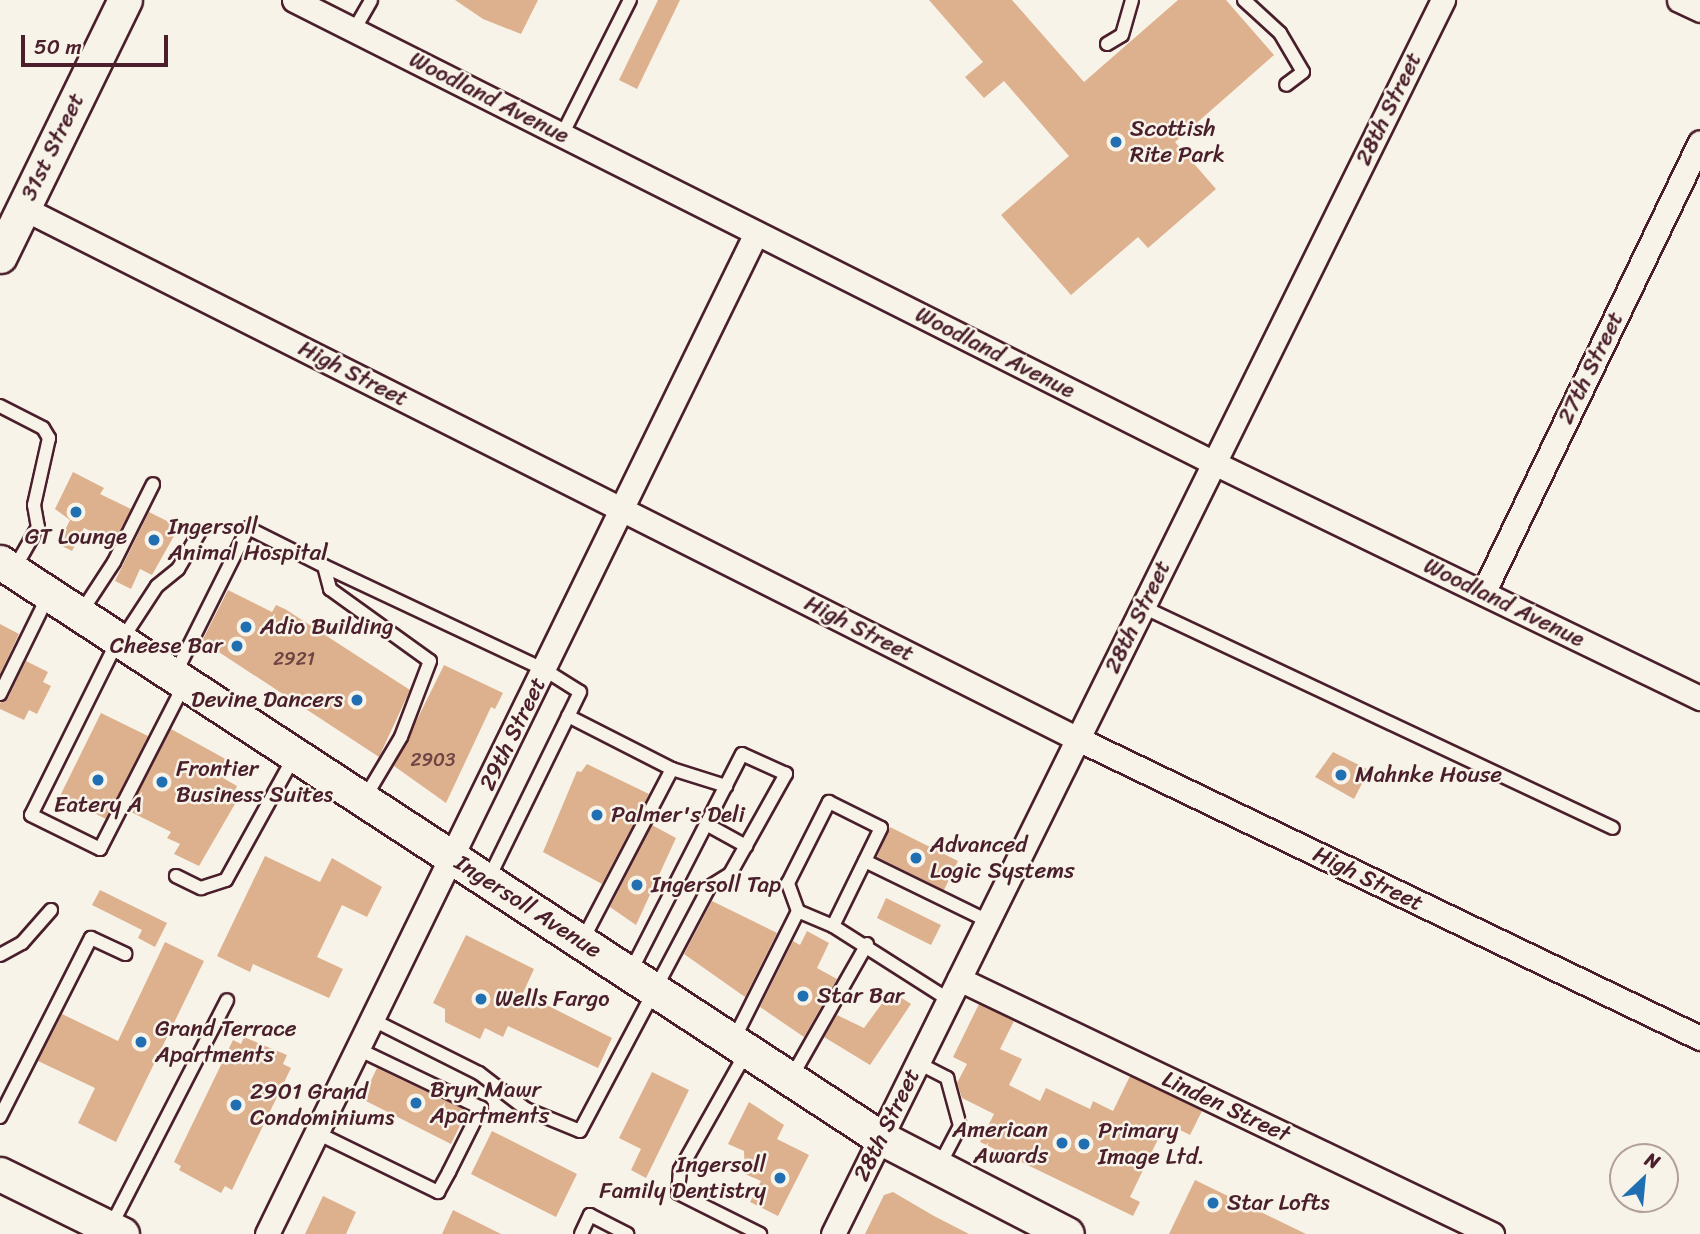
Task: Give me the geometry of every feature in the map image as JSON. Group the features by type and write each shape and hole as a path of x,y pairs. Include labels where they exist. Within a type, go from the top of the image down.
{"main road":[{"name":"31st Street","path":"0,256 125,0"},
{"name":"Ingersoll Avenue","path":"7,566 880,1138 1067,1234"},
{"path":"0,1174 116,1231"}],"street":[{"name":"Woodland Avenue","path":"294,0 1214,463 1700,698"},
{"name":"28th Street","path":"833,1234 1443,0"},
{"path":"1679,0 1700,10"},
{"name":"27th Street","path":"1483,593 1700,143"},
{"name":"High Street","path":"23,208 1078,739 1700,1038"},
{"name":"29th Street","path":"267,1234 545,670 756,233"},
{"name":"Linden Street","path":"954,990 1492,1234"}],"lane":[{"path":"354,30 370,0"},
{"path":"562,135 630,0"},
{"path":"1107,44 1122,35 1132,0"},
{"path":"1244,0 1280,33 1303,72 1286,85"},
{"path":"0,406 43,428 49,438 34,505 38,527 7,566"},
{"path":"80,614 114,562 153,484"},
{"path":"199,533 178,569 157,586 120,640 31,815 100,849 248,528 545,670 580,692 488,881"},
{"path":"324,566 330,589 430,661 401,737 363,800"},
{"path":"0,694 49,594"},
{"path":"1143,607 1613,828"},
{"path":"568,716 672,769 726,786"},
{"path":"176,876 201,888 226,880 295,754"},
{"path":"373,1020 479,1073 526,1108 580,1131 706,824 742,754 786,774 730,874 709,887 642,982"},
{"path":"581,942 672,769"},
{"path":"760,1234 678,1193 680,1170 740,1046 798,911 788,883 830,803 881,828 833,926"},
{"path":"706,824 746,846"},
{"path":"865,860 988,921"},
{"path":"0,955 22,943 51,910"},
{"path":"798,911 833,926 954,990"},
{"path":"0,1116 92,938 125,954"},
{"path":"791,1079 866,944"},
{"path":"116,1231 227,1000"},
{"path":"317,1133 438,1192 481,1108 358,1049"},
{"path":"918,1063 947,1078 960,1126 937,1169"},
{"path":"581,1234 590,1215 627,1234"}],"building":[{"path":"455,0 538,0 521,34 483,19"},
{"path":"658,0 680,0 637,89 619,80"},
{"name":"Scottish Rite Park","path":"929,0 1012,0 1084,82 1178,0 1226,0 1274,55 1175,142 1216,189 1148,248 1138,237 1071,295 1001,215 1069,156 1004,81 984,98 965,77 983,62"},
{"name":"GT Lounge","path":"73,472 104,488 100,494 131,509 114,542 84,528 72,551 58,544 70,520 55,509"},
{"name":"Ingersoll Animal Hospital","path":"149,512 179,527 152,575 140,569 131,589 115,581"},
{"path":"228,590 272,612 276,605 285,609 410,690 379,757 202,641"},
{"path":"0,624 19,634 0,674"},
{"path":"26,661 48,672 43,682 51,686 37,714 29,710 24,720 0,709 0,703 8,698"},
{"path":"444,665 503,693 495,709 491,707 446,803 394,766"},
{"name":"Eatery A","path":"101,713 148,736 106,819 60,796"},
{"path":"171,729 231,762 223,778 237,786 233,795 239,797 199,866 174,854 180,844 167,838 171,832 129,811"},
{"name":"Mahnke House","path":"1333,752 1369,770 1354,799 1315,777"},
{"name":"Palmer's Deli","path":"587,764 649,794 602,884 543,852 577,771 581,772"},
{"name":"Ingersoll Tap","path":"652,825 676,838 636,925 610,907"},
{"name":"Advanced Logic Systems","path":"890,827 958,861 944,890 877,857"},
{"path":"265,856 320,882 332,858 382,887 367,917 342,905 317,957 343,969 329,998 253,964 250,972 217,956"},
{"path":"100,890 167,923 155,947 138,938 142,930 92,905"},
{"path":"886,898 941,925 931,945 877,918"},
{"path":"712,901 777,933 745,997 684,954"},
{"name":"Star Bar","path":"807,931 829,943 817,968 837,979 804,1037 760,1007 793,941 800,945"},
{"name":"Wells Fargo","path":"466,935 534,969 523,993 612,1038 598,1068 508,1026 503,1037 485,1028 480,1039 445,1022 445,1009 433,1003"},
{"name":"Grand Terrace Apartments","path":"165,942 204,961 116,1142 78,1123 95,1088 38,1061 62,1014 118,1041"},
{"path":"891,991 911,1004 870,1065 824,1037 837,1015 864,1028"},
{"path":"979,1004 1014,1021 1000,1049 1022,1059 1009,1085 1040,1101 1046,1088 1090,1109 1093,1101 1113,1111 1130,1076 1202,1111 1190,1135 1170,1125 1165,1135 1161,1133 1130,1197 1140,1202 1133,1216 980,1142 994,1114 962,1098 957,1083 967,1064 953,1057"},
{"name":"2901 Grand Condominiums","path":"244,1037 287,1055 283,1064 291,1068 232,1190 225,1186 221,1193 179,1170 181,1166 174,1162 233,1040 241,1044"},
{"name":"Bryn Mawr Apartments","path":"377,1068 467,1111 451,1144 362,1099"},
{"path":"652,1072 689,1090 646,1178 631,1170 641,1149 619,1138"},
{"path":"749,1102 784,1125 777,1139 809,1155 778,1216 750,1202 761,1181 745,1174 744,1151 728,1144"},
{"path":"492,1131 577,1174 556,1217 471,1174"},
{"name":"Star Lofts","path":"1195,1180 1306,1234 1169,1234"},
{"path":"893,1192 969,1234 865,1234 884,1195"},
{"path":"323,1196 356,1212 346,1234 305,1234"},
{"path":"453,1210 501,1234 442,1234"}],"place":[{"name":"Scottish Rite Park","path":"1116,142"},
{"name":"GT Lounge","path":"76,512"},
{"name":"Ingersoll Animal Hospital","path":"154,540"},
{"name":"Adio Building","path":"246,627"},
{"name":"Cheese Bar","path":"237,646"},
{"name":"Devine Dancers","path":"357,700"},
{"name":"Mahnke House","path":"1341,775"},
{"name":"Eatery A","path":"98,780"},
{"name":"Frontier Business Suites","path":"162,782"},
{"name":"Palmer's Deli","path":"597,815"},
{"name":"Advanced Logic Systems","path":"916,858"},
{"name":"Ingersoll Tap","path":"637,885"},
{"name":"Star Bar","path":"803,996"},
{"name":"Wells Fargo","path":"481,999"},
{"name":"Grand Terrace Apartments","path":"141,1042"},
{"name":"Bryn Mawr Apartments","path":"416,1103"},
{"name":"2901 Grand Condominiums","path":"236,1105"},
{"name":"American Awards","path":"1062,1143"},
{"name":"Primary Image Ltd.","path":"1084,1144"},
{"name":"Ingersoll Family Dentistry","path":"780,1178"},
{"name":"Star Lofts","path":"1213,1203"}]}
